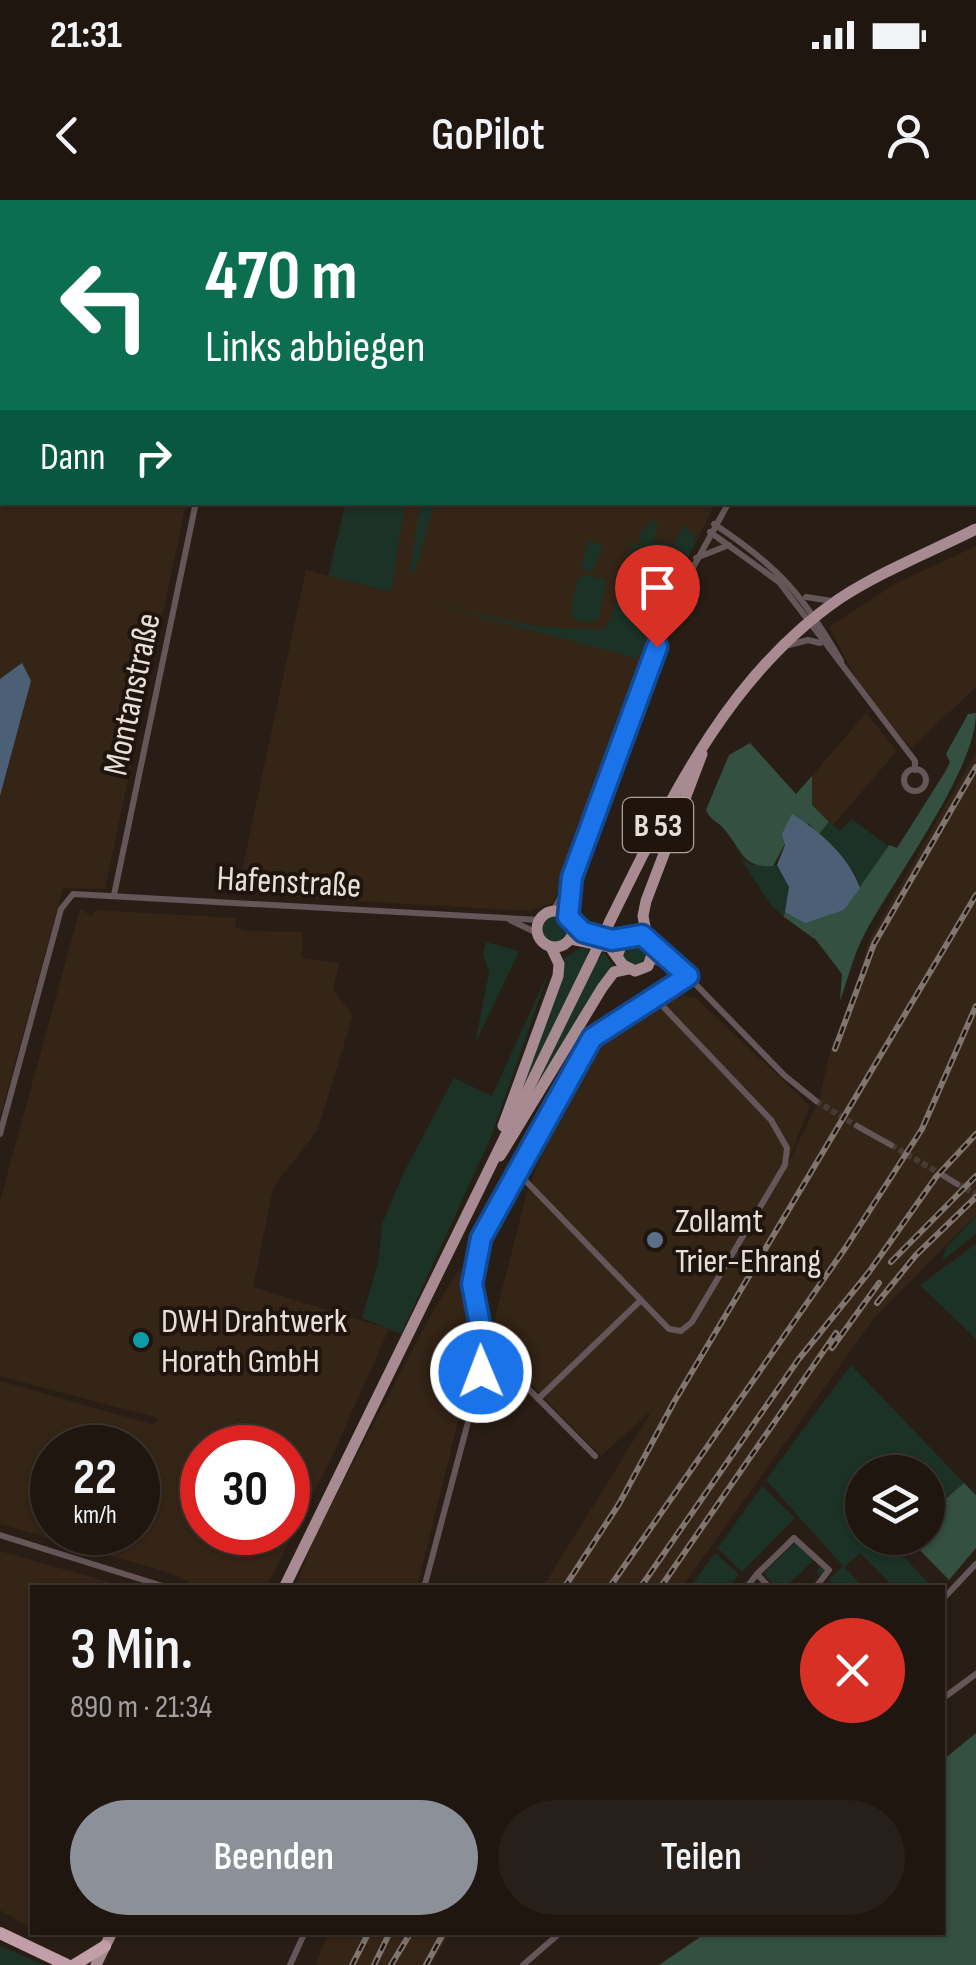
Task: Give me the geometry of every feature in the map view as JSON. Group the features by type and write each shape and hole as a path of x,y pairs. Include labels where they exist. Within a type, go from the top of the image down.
{"highway":[{"path":"0,1933 71,1965 105,1946"},
{"path":"0,1942 49,1964"}],"main road":[{"name":"B 53","path":"285,1585 672,796 710,733 783,647 838,600 976,529"},
{"path":"651,949 643,916 646,901 710,733"},
{"path":"628,969 618,954 600,943 571,939 551,947 539,926 553,912 583,932 623,940 635,934 651,949"},
{"path":"570,920 571,939"},
{"path":"618,954 623,940"},
{"name":"B 53","path":"492,1162 558,976 559,964 551,947"},
{"name":"B 53","path":"485,1176 517,1134 602,988 614,972 642,970 651,949"},
{"path":"96,1965 110,1935"}],"street":[{"name":"Montanstraße","path":"114,895 195,505"},
{"path":"553,912 572,877 664,628 695,559 728,505"},
{"path":"712,528 779,582 812,621 851,680"},
{"path":"712,528 768,563 802,596 822,644 915,761 914,770"},
{"path":"695,559 729,545"},
{"path":"802,596 823,603 838,600"},
{"path":"783,647 808,640 822,644"},
{"path":"570,920 572,877"},
{"name":"Hafenstraße","path":"0,1134 67,897 78,893 509,919 539,926"},
{"path":"651,949 688,976 816,1101"},
{"path":"425,1585 484,1345 472,1284 475,1258 592,1038 688,976"},
{"path":"518,1173 669,1329 687,1328 785,1165 786,1148 772,1120 654,998"},
{"path":"858,1126 891,1145"},
{"path":"944,1176 957,1184"},
{"path":"538,1399 641,1300"},
{"path":"484,1345 594,1456"},
{"path":"0,1535 159,1585"},
{"path":"749,1585 799,1538 829,1570 817,1585"},
{"path":"945,1597 976,1564"},
{"path":"758,1574 767,1585"},
{"path":"945,1697 976,1674"},
{"path":"290,1965 304,1935"},
{"path":"523,1965 558,1935"}],"shaded area":[{"path":"0,505 186,505 105,889 63,888 0,1117 0,796 31,681 22,664 0,679"},
{"path":"405,505 714,505 662,612 553,903 528,911 237,894 306,570 390,592"},
{"path":"976,546 976,687 911,748 860,686 829,627 895,584"},
{"path":"866,713 897,751 833,825 812,805 812,776"},
{"path":"976,752 976,1215 874,1318 683,1585 544,1585 653,1409 601,1456 489,1341 526,1196 556,1115 596,1041 682,995 696,998 810,1106 780,1181 820,1097 833,1039 840,1040 849,1016 868,943"},
{"path":"80,909 93,917 95,910 235,918 236,928 248,931 302,932 302,958 339,963 333,990 353,1015 318,1129 273,1188 253,1287 389,1329 310,1500 310,1425 180,1425 180,1555 282,1555 267,1585 195,1585 167,1572 108,1555 160,1555 160,1425 154,1425 158,1418 0,1376 0,1201"},
{"path":"460,1268 478,1341 417,1585 296,1585 314,1538 431,1314"},
{"path":"0,1381 154,1425 30,1425 30,1533 0,1524"},
{"path":"0,1551 119,1585 30,1585 30,1928 0,1910"},
{"path":"327,1935 449,1935 431,1965 316,1965"}],"green space":[{"path":"346,505 405,505 391,592 328,576"},
{"path":"420,505 434,505 414,574 410,571"},
{"path":"653,520 658,521 654,541 673,546 684,525 696,539 648,648 636,658 437,605 533,626 602,630 610,621 632,543 640,545 640,533"},
{"path":"588,540 603,546 592,573 581,567"},
{"path":"585,575 607,580 598,619 589,623 576,620 570,612 578,578"},
{"path":"976,713 963,764 864,935 840,1001 842,974 816,940 784,917 785,912 813,918 844,910 889,845 897,848 945,772 950,762 946,754 968,714"},
{"path":"750,743 796,794 812,776 812,805 829,822 819,834 808,823 785,844 773,866 748,860 706,810 729,755"},
{"path":"852,819 888,846 860,888 856,875 819,834 829,822 840,831"},
{"path":"741,859 753,865 777,865 790,887 784,917 770,904"},
{"path":"556,916 566,920 570,930 566,940 556,944 546,940 542,930 546,920"},
{"path":"636,939 645,943 649,952 645,961 636,965 627,961 623,952 627,943"},
{"path":"486,942 519,951 475,1044 489,972 483,955"},
{"path":"580,948 589,948 586,959 512,1112 562,960"},
{"path":"604,952 615,969 514,1128 596,962"},
{"path":"549,971 491,1137 401,1334 362,1318 379,1259 382,1224 404,1172 454,1078 492,1096"},
{"path":"976,1216 976,1234 942,1261 946,1248"},
{"path":"976,1244 976,1339 920,1285"},
{"path":"851,1365 937,1455 845,1455 845,1555 858,1555 844,1567 861,1585 834,1585 829,1580 843,1566 766,1480"},
{"path":"945,1463 964,1483 945,1499"},
{"path":"964,1483 976,1495 976,1548 949,1580 925,1555 945,1555 945,1499"},
{"path":"762,1486 795,1518 742,1572 718,1548"},
{"path":"797,1541 815,1559 787,1585 774,1585 764,1573"},
{"path":"715,1553 739,1574 731,1585 691,1585"},
{"path":"862,1555 902,1555 930,1585 892,1585"},
{"path":"976,1733 976,1965 659,1965 703,1935 945,1935 945,1758"},
{"path":"0,1946 44,1965 0,1965"}],"water":[{"path":"22,663 31,681 0,796 0,679"},
{"path":"792,814 832,846 849,866 860,888 844,910 805,923 785,912 789,887 777,865 785,845 782,834"}],"tunnel":[{"path":"816,1101 857,1126"},
{"path":"891,1145 944,1176"},
{"path":"957,1184 976,1194"}],"railway":[{"path":"835,1049 874,944 976,767"},
{"path":"566,1585 619,1504 674,1402 976,895"},
{"path":"611,1585 846,1247 922,1129 976,1006"},
{"path":"642,1585 798,1360 869,1272 936,1177 976,1134"},
{"path":"891,1262 976,1176"},
{"path":"877,1303 916,1255 976,1197"},
{"path":"832,1348 879,1283"},
{"path":"662,1585 836,1333"},
{"path":"352,1965 367,1935"},
{"path":"374,1965 389,1935"},
{"path":"391,1965 409,1935"},
{"path":"426,1965 442,1935"}],"place":[{"name":"Zollamt Trier-Ehrang","path":"655,1240"},
{"name":"DWH Drahtwerk Horath GmbH","path":"141,1340"}],"route":[{"path":"481,1372 484,1345 472,1284 481,1238 592,1038 614,1020 674,988 688,976 642,935 612,940 583,932 568,917 572,877 657,647"}]}
